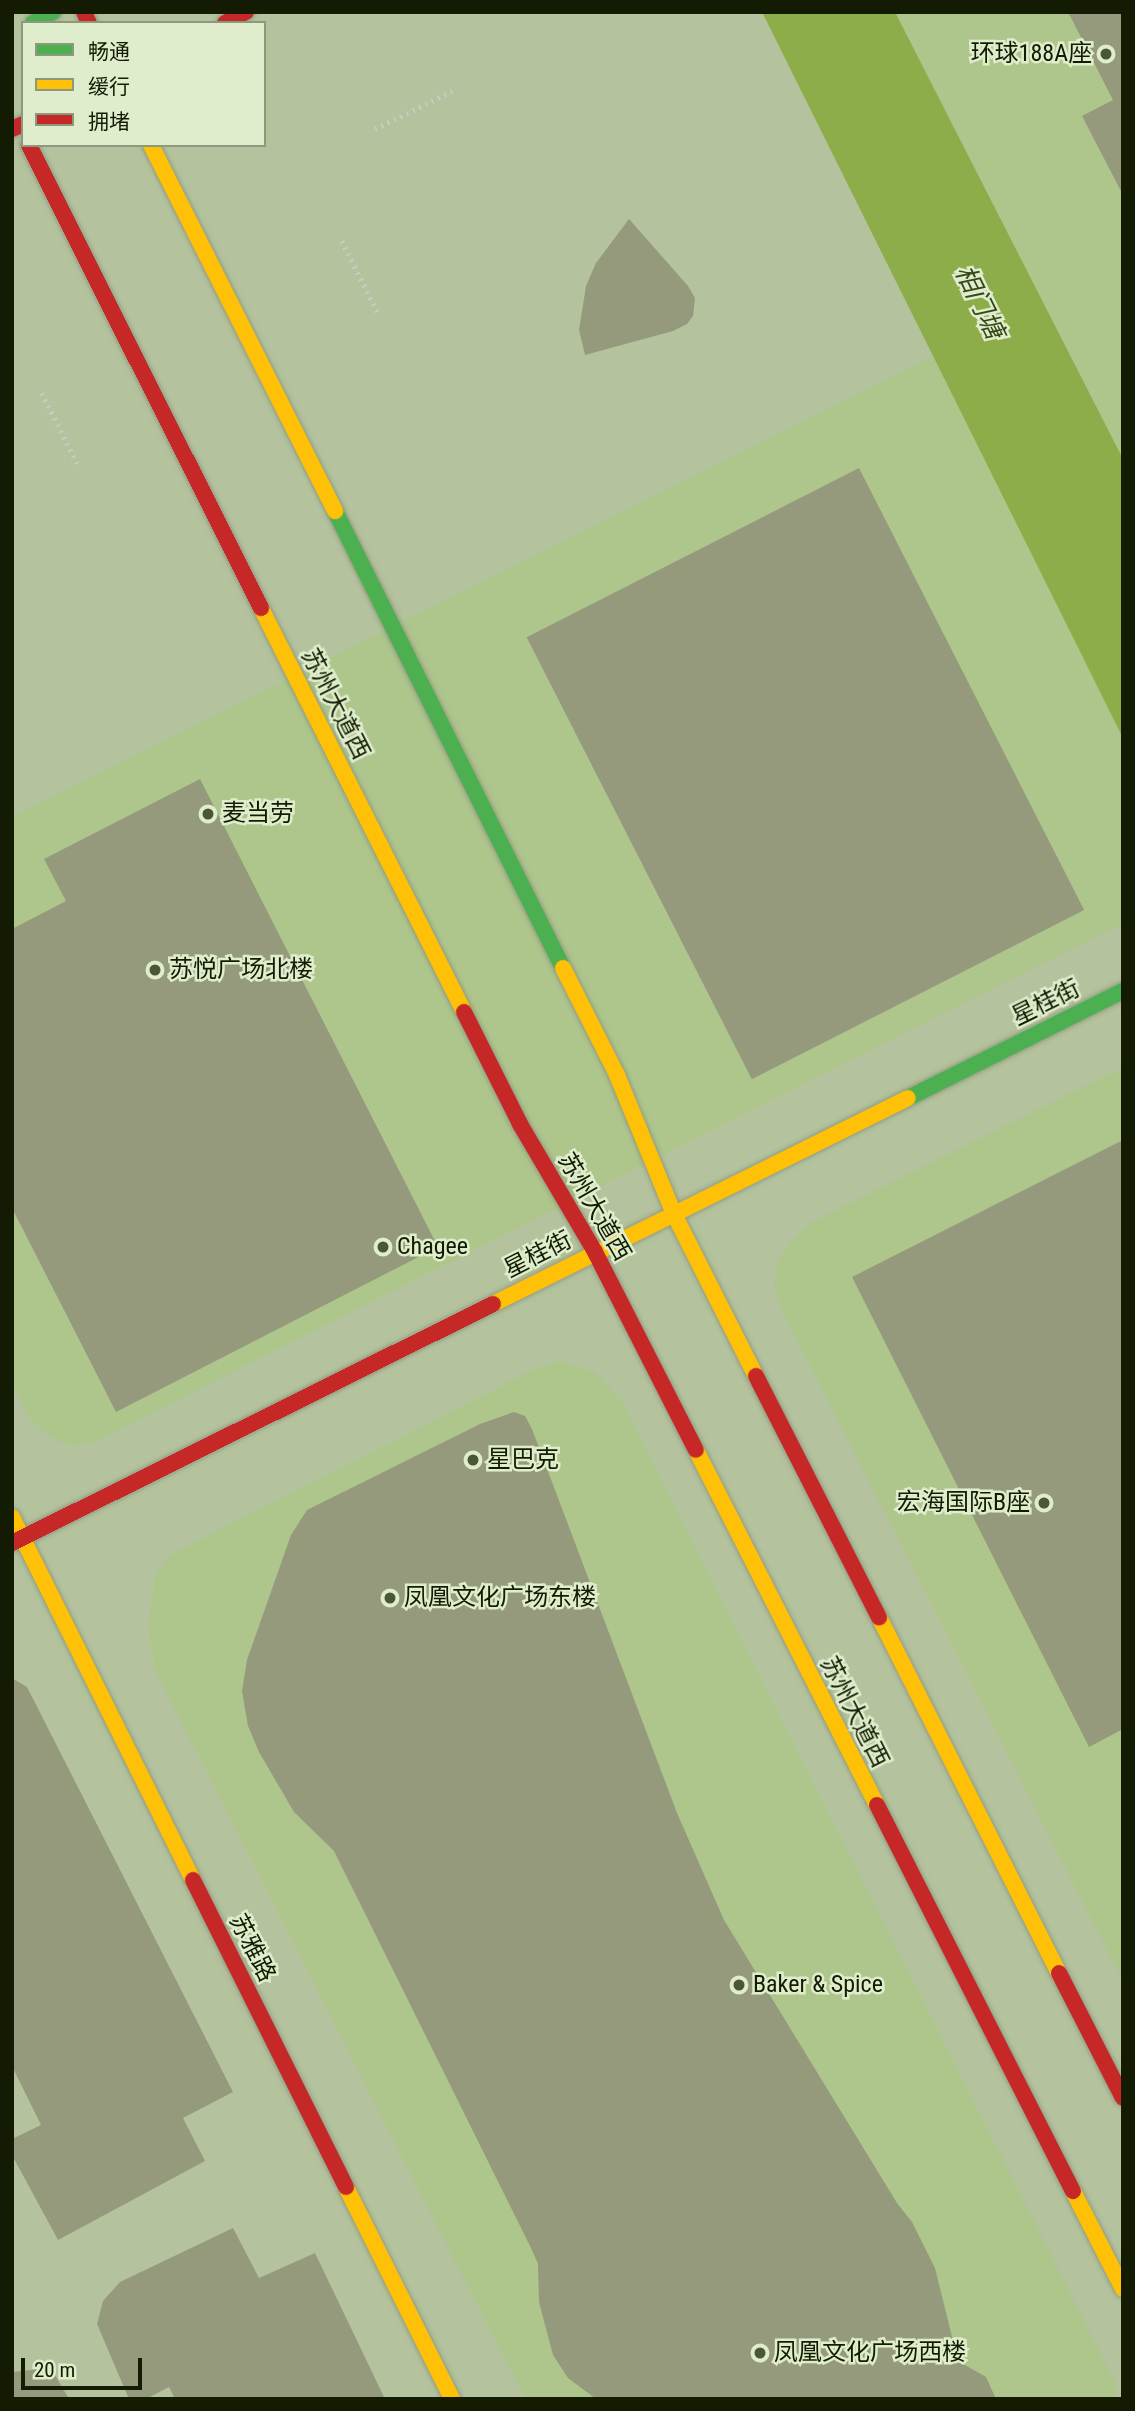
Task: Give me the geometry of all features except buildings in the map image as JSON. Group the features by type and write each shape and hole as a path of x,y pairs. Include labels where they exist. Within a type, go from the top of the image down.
{"main road":[{"path":"37,21 53,12"},
{"path":"229,21 246,12"},
{"name":"苏州大道西","path":"30,147 520,1124 595,1252 1123,2289"},
{"path":"152,147 617,1075 674,1214 1123,2098"},
{"name":"星桂街","path":"17,1540 1123,991"},
{"name":"苏雅路","path":"12,1517 17,1540 452,2399"}],"path":[{"path":"375,130 454,90"},
{"path":"342,241 378,313"},
{"path":"42,393 78,465"}],"shaded area":[{"path":"895,12 1123,12 1123,459"},
{"path":"933,356 1123,738 1123,923 96,1441 78,1446 59,1442 43,1431 30,1419 12,1384 12,817"},
{"path":"1123,1067 1123,1981 781,1308 774,1283 778,1261 788,1245 810,1223"},
{"path":"559,1361 594,1372 622,1401 1116,2384 1114,2399 525,2399 155,1670 148,1628 155,1575 170,1555 530,1371"}],"water":[{"name":"相门塘","path":"762,12 895,12 1123,459 1123,738"}],"traffic: fast":[{"path":"37,21 53,12"},
{"path":"335,511 563,968"},
{"path":"908,1098 1123,991"}],"traffic: slow":[{"path":"152,147 335,511"},
{"path":"261,608 464,1012"},
{"path":"563,968 617,1075 674,1214 756,1376"},
{"path":"493,1304 908,1098"},
{"path":"696,1450 877,1805"},
{"path":"12,1517 193,1880"},
{"path":"879,1617 1059,1973"},
{"path":"346,2187 452,2399"},
{"path":"1073,2191 1123,2289"}],"traffic: jam":[{"path":"84,12 88,21"},
{"path":"229,21 246,12"},
{"path":"12,129 21,125"},
{"path":"30,147 261,608"},
{"path":"464,1012 520,1124 595,1252 696,1450"},
{"path":"12,1543 493,1304"},
{"path":"756,1376 879,1617"},
{"path":"877,1805 1073,2191"},
{"path":"193,1880 346,2187"},
{"path":"1059,1973 1123,2098"}],"place":[{"name":"环球188A座","path":"1106,54"},
{"name":"麦当劳","path":"208,814"},
{"name":"苏悦广场北楼","path":"155,970"},
{"name":"Chagee","path":"383,1247"},
{"name":"星巴克","path":"473,1460"},
{"name":"宏海国际B座","path":"1044,1503"},
{"name":"凤凰文化广场东楼","path":"390,1598"},
{"name":"Baker & Spice","path":"739,1985"},
{"name":"凤凰文化广场西楼","path":"760,2353"}]}
